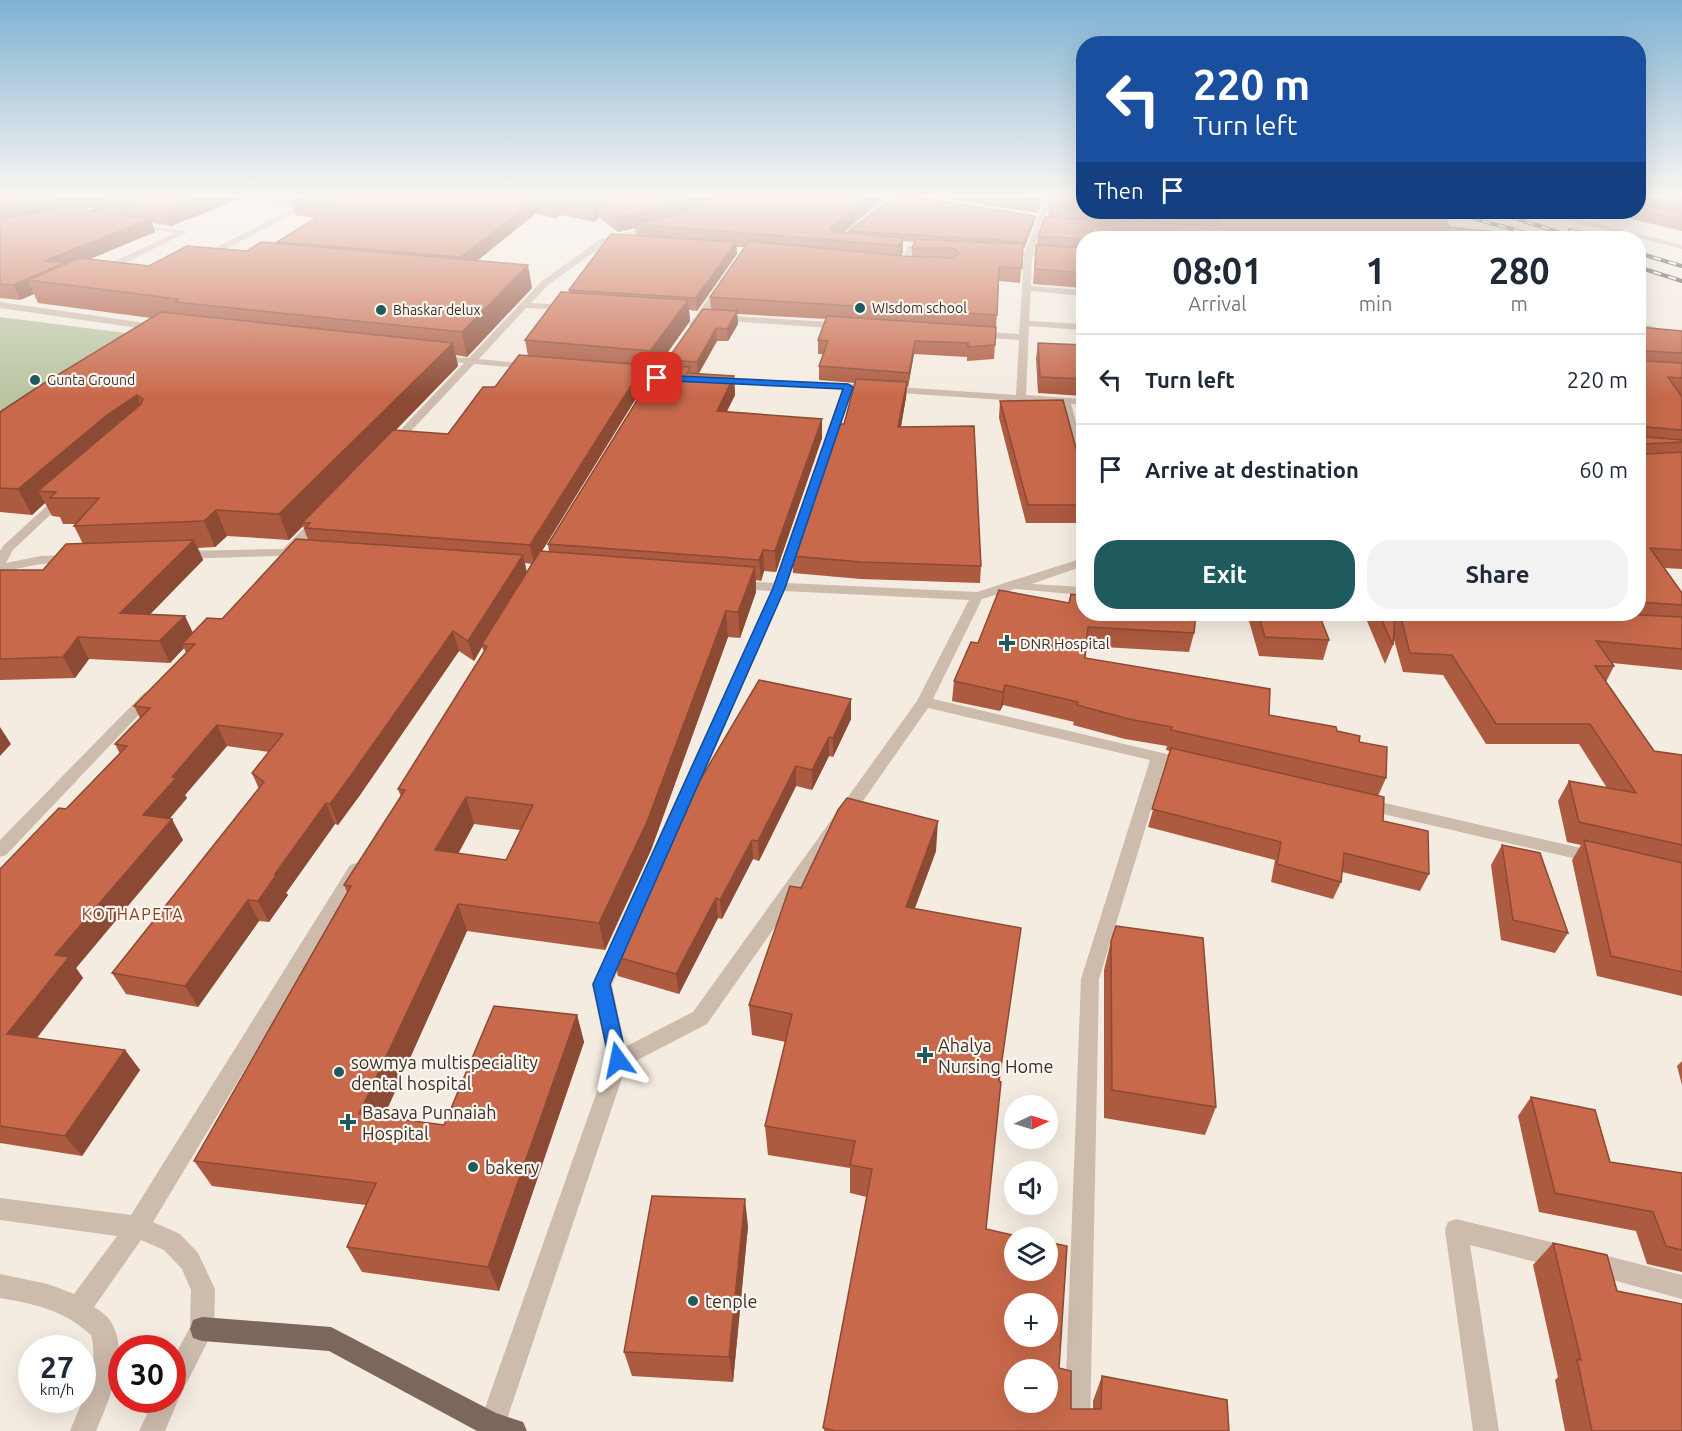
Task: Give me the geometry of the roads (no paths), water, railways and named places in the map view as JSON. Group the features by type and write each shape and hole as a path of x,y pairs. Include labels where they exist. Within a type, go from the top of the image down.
{"main road":[{"path":"202,1329 331,1339 503,1428"}],"street":[{"path":"92,274 114,264"},
{"path":"384,452 545,283 572,264"},
{"path":"886,264 915,267"},
{"path":"1021,398 1027,264"},
{"path":"688,334 694,316 734,269"},
{"path":"533,282 545,283"},
{"path":"1026,288 1076,292"},
{"path":"17,307 38,298"},
{"path":"1,304 172,330"},
{"path":"524,305 582,309"},
{"path":"694,316 850,326"},
{"path":"1024,322 1076,326"},
{"path":"1646,328 1679,338 1646,336"},
{"path":"966,333 1024,337"},
{"path":"430,358 542,368"},
{"path":"654,383 669,360"},
{"path":"611,374 654,383 681,379"},
{"path":"705,380 1076,402"},
{"path":"503,1428 618,1060 602,984 779,588 848,387"},
{"path":"1065,401 1076,443"},
{"path":"0,563 8,548 76,486"},
{"path":"272,568 328,510"},
{"path":"171,556 288,551 311,553"},
{"path":"0,568 41,560 88,559"},
{"path":"722,584 977,596 1076,564"},
{"path":"1013,586 1076,590"},
{"path":"618,1060 699,1018 924,702 977,596"},
{"path":"0,851 156,688"},
{"path":"924,702 1205,768"},
{"path":"1077,1431 1090,979 1159,758"},
{"path":"1345,800 1612,861"},
{"path":"79,1308 137,1227 366,854"},
{"path":"0,1209 137,1227 172,1242 190,1261 203,1289 202,1329 186,1361"},
{"path":"1486,1431 1456,1230 1682,1287"},
{"path":"0,1286 48,1294 79,1308 101,1328 106,1358 99,1393 83,1431"},
{"path":"152,1431 161,1413"}],"railway":[{"path":"1674,264 1682,266"},
{"path":"1646,270 1682,281"}],"place":[{"name":"WIsdom school","path":"860,308"},
{"name":"Bhaskar delux","path":"381,310"},
{"name":"Gunta Ground","path":"35,380"},
{"name":"DNR Hospital","path":"1007,643"},
{"name":"Ahalya Nursing Home","path":"925,1055"},
{"name":"sowmya multispeciality dental hospital","path":"339,1072"},
{"name":"Basava Punnaiah Hospital","path":"348,1122"},
{"name":"bakery","path":"473,1167"},
{"name":"tenple","path":"693,1301"}],"district":[{"name":"KOTHAPETA","path":"133,914"}]}
